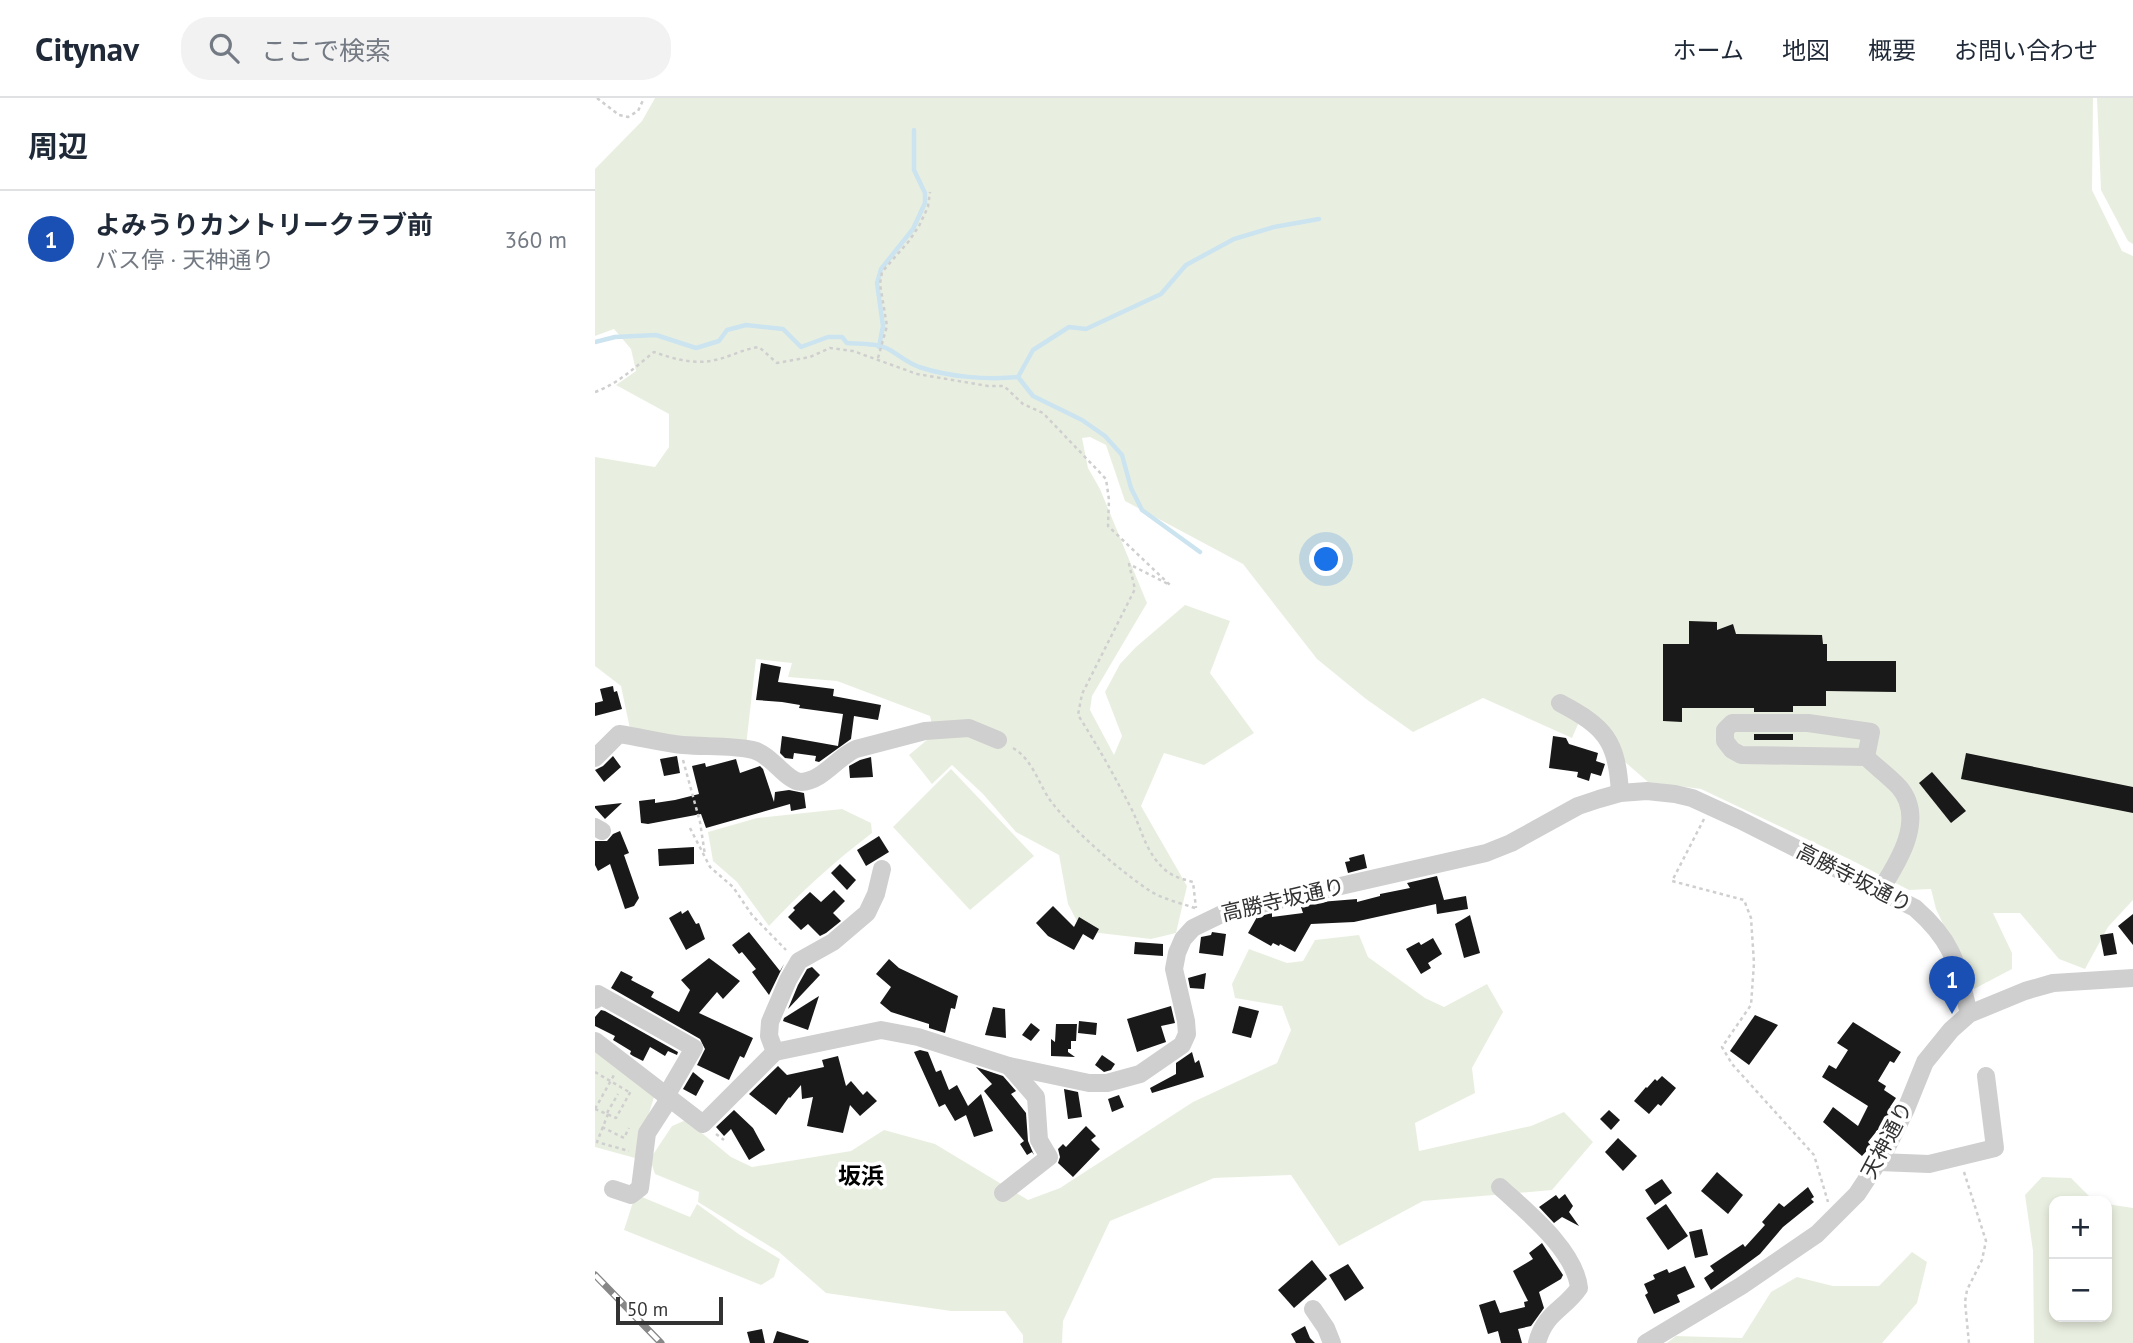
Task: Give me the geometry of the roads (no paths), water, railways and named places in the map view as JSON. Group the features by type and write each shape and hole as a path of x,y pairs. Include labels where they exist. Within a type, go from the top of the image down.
{"street":[{"path":"1560,703 1590,719 1602,730 1619,767 1620,793"},
{"path":"1865,757 1871,732 1808,723 1732,723 1725,730 1725,741 1732,750 1741,755 1865,757 1901,789 1909,809 1910,834 1881,889"},
{"path":"595,758 619,734 680,744 752,749 765,754 792,779 801,782 824,774 845,754 856,749 925,731 968,728 998,740"},
{"name":"高勝寺坂通り","path":"775,1052 881,1030 918,1037 1009,1066 1089,1083 1107,1083 1140,1074 1182,1045 1187,1034 1187,1021 1174,969 1183,939 1202,913 1226,912 1486,853 1511,843 1578,806 1620,793 1647,791 1675,794 1710,806 1915,908 1935,925 1955,957 1969,1014"},
{"path":"595,1041 702,1124 775,1052 769,1036 770,1022 787,980 798,963 833,942 867,913 876,894 882,869"},
{"name":"天神通り","path":"1646,1343 1741,1286 1817,1234 1857,1194 1879,1162 1906,1110 1925,1062 1951,1030 1969,1014 2025,991 2053,983 2133,978"},
{"path":"595,1000 598,994 694,1048 647,1133 639,1188 631,1195 613,1189"},
{"path":"1003,1193 1049,1157 1039,1140 1036,1097 1009,1066"},
{"path":"1879,1162 1929,1164 1995,1149 1986,1076"},
{"path":"1500,1187 1560,1247 1578,1276 1579,1288 1555,1310 1543,1326 1537,1343"},
{"path":"1313,1309 1332,1343"}],"waterway":[{"path":"879,347 883,326 877,283 881,269 913,229 925,203 925,193 914,170 914,130"},
{"path":"595,342 615,337 656,335 696,348 719,341 727,330 746,325 783,329 801,347 828,337 842,337 847,343 885,348 915,365 943,373 981,378 1018,377 1033,350 1069,327 1086,329 1161,294 1186,265 1234,239 1274,227 1319,219"},
{"path":"1018,377 1033,396 1082,420 1105,436 1122,455 1131,488 1142,510 1200,552"}],"railway":[{"path":"595,1275 661,1343"}],"place":[{"name":"よみうりカントリークラブ前","path":"1952,1014"}],"district":[{"name":"坂浜","path":"861,1176"}]}
